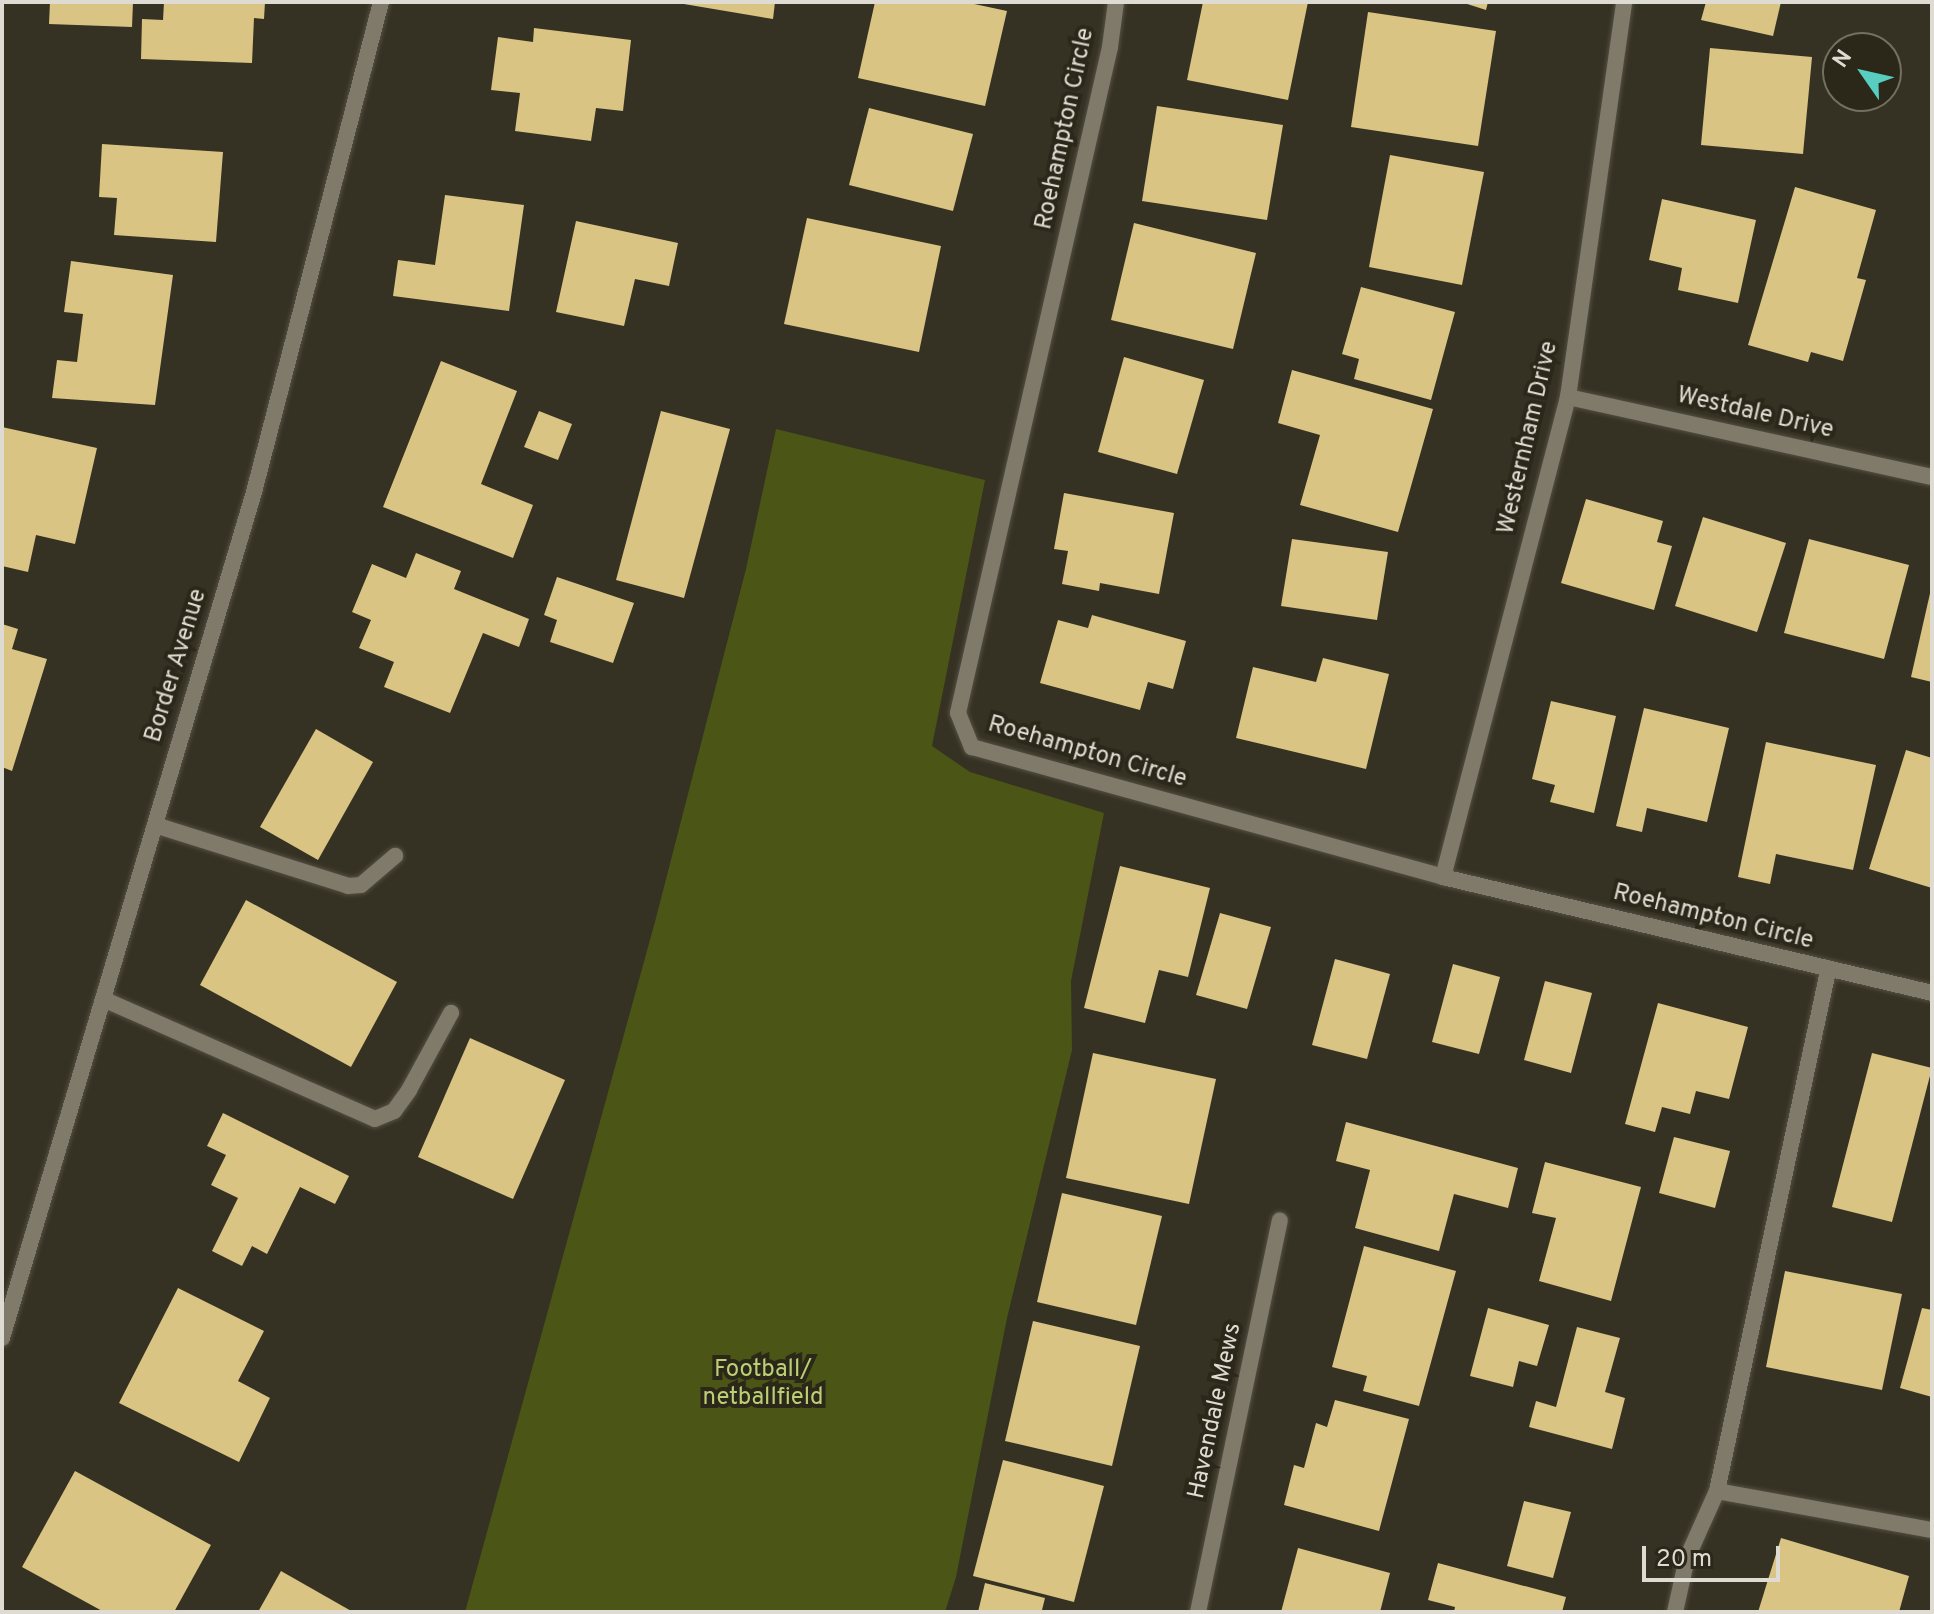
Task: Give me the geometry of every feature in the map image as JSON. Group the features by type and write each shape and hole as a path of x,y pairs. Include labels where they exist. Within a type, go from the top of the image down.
{"street":[{"name":"Border Avenue","path":"2,1338 254,492 381,2"},
{"name":"Roehampton Circle","path":"1116,2 1110,47 958,713 960,729 972,747 1443,877 1828,971 1932,993"},
{"name":"Westernham Drive","path":"1443,877 1568,397 1624,2"},
{"name":"Westdale Drive","path":"1568,397 1932,477"},
{"path":"155,825 348,886 361,885 395,856"},
{"path":"1675,1612 1687,1558 1717,1491 1828,971"},
{"path":"103,999 375,1119 394,1111 451,1013"},
{"name":"Havendale Mews","path":"1198,1612 1280,1221"},
{"path":"1717,1491 1932,1530"}],"green space":[{"name":"Football/ netballfield","path":"776,429 985,480 932,746 970,772 1104,813 1071,981 1072,1050 1007,1318 956,1577 945,1612 465,1612 656,918 746,569"}],"building":[{"path":"50,2 133,2 132,27 49,24"},
{"path":"164,2 265,2 264,19 254,18 252,63 141,59 142,19 163,20"},
{"path":"672,2 775,2 773,19"},
{"path":"875,2 965,2 1007,11 985,106 858,78"},
{"path":"1203,2 1308,2 1288,100 1187,80"},
{"path":"1461,2 1488,2 1486,10"},
{"path":"1706,2 1781,2 1773,36 1701,20"},
{"path":"1368,12 1496,31 1478,146 1351,127"},
{"path":"534,28 631,40 623,111 596,108 591,141 515,131 520,93 491,90 498,37 533,42"},
{"path":"1710,48 1812,57 1803,154 1701,145"},
{"path":"1157,106 1283,125 1267,220 1142,201"},
{"path":"869,108 973,134 953,211 849,185"},
{"path":"102,144 223,152 216,242 114,235 117,198 99,197"},
{"path":"1390,155 1484,172 1462,285 1369,267"},
{"path":"1795,187 1876,210 1857,278 1866,280 1843,361 1811,352 1808,362 1748,345"},
{"path":"445,195 524,205 509,311 393,296 398,260 435,265"},
{"path":"1662,199 1756,220 1738,303 1678,290 1682,268 1649,260"},
{"path":"807,218 941,246 919,352 784,324"},
{"path":"576,221 678,243 669,286 635,279 624,326 556,312"},
{"path":"1134,223 1256,253 1233,349 1111,320"},
{"path":"71,261 173,275 155,405 52,398 57,360 77,362 83,314 64,312"},
{"path":"1361,287 1455,312 1431,400 1354,379 1359,359 1342,354"},
{"path":"1124,357 1204,380 1177,474 1098,452"},
{"path":"441,361 517,391 481,484 533,505 513,558 383,507"},
{"path":"1292,370 1433,409 1398,532 1300,505 1320,435 1278,423"},
{"path":"539,411 572,424 558,460 524,447"},
{"path":"661,411 730,429 684,598 616,580"},
{"path":"2,427 97,448 75,544 36,535 28,572 2,566"},
{"path":"1064,493 1174,513 1159,594 1100,583 1099,591 1062,584 1068,551 1054,549"},
{"path":"1586,499 1663,521 1657,542 1672,546 1654,610 1561,583"},
{"path":"1703,517 1786,543 1757,632 1675,606"},
{"path":"1292,539 1388,552 1377,620 1281,606"},
{"path":"1809,539 1909,565 1884,659 1784,633"},
{"path":"416,553 461,571 454,589 529,619 519,647 483,633 450,713 384,687 394,662 359,648 371,620 352,612 372,564 406,578"},
{"path":"557,577 634,603 613,663 550,642 557,620 544,615"},
{"path":"1932,589 1932,682 1911,677"},
{"path":"1092,615 1186,641 1173,689 1148,682 1140,710 1040,683 1058,620 1088,628"},
{"path":"2,624 18,629 12,649 47,659 12,771 2,767"},
{"path":"1323,658 1389,674 1366,769 1236,738 1253,667 1316,682"},
{"path":"1551,701 1616,716 1594,813 1550,802 1555,785 1532,779"},
{"path":"1644,708 1729,728 1707,822 1647,808 1642,832 1616,826"},
{"path":"316,729 373,762 318,860 260,827"},
{"path":"1766,742 1876,765 1853,870 1776,854 1770,884 1738,877"},
{"path":"1906,750 1932,758 1932,888 1869,869"},
{"path":"1120,866 1210,888 1188,977 1159,970 1145,1023 1084,1008"},
{"path":"246,900 397,982 351,1067 200,985"},
{"path":"1220,913 1271,927 1247,1009 1196,995"},
{"path":"1335,959 1390,974 1367,1059 1312,1045"},
{"path":"1453,964 1500,977 1479,1054 1432,1042"},
{"path":"1545,981 1592,993 1571,1073 1524,1060"},
{"path":"1658,1003 1748,1027 1729,1099 1696,1091 1690,1114 1662,1107 1655,1132 1625,1124"},
{"path":"470,1038 565,1080 513,1199 418,1157"},
{"path":"1093,1053 1216,1079 1189,1204 1066,1178"},
{"path":"1872,1053 1932,1068 1892,1222 1832,1207"},
{"path":"223,1113 349,1176 335,1204 300,1187 267,1254 252,1246 242,1266 212,1251 238,1198 211,1185 226,1155 207,1146"},
{"path":"1346,1122 1518,1168 1508,1208 1454,1194 1439,1251 1355,1228 1370,1170 1336,1161"},
{"path":"1674,1137 1730,1151 1715,1208 1659,1193"},
{"path":"1545,1162 1641,1187 1611,1301 1539,1281 1556,1218 1532,1213"},
{"path":"1062,1193 1162,1216 1136,1325 1037,1302"},
{"path":"1364,1246 1456,1271 1419,1406 1363,1391 1367,1376 1332,1367"},
{"path":"1785,1271 1902,1294 1882,1390 1766,1367"},
{"path":"178,1288 264,1331 238,1381 270,1398 239,1462 119,1403"},
{"path":"1488,1308 1549,1325 1537,1366 1519,1361 1513,1387 1470,1376"},
{"path":"1922,1308 1932,1310 1932,1397 1900,1388"},
{"path":"1033,1321 1140,1346 1112,1466 1005,1441"},
{"path":"1577,1327 1620,1338 1605,1392 1625,1398 1612,1449 1529,1427 1536,1401 1556,1407"},
{"path":"1335,1400 1409,1419 1379,1531 1284,1505 1294,1465 1304,1468 1316,1423 1327,1427"},
{"path":"1003,1460 1104,1486 1074,1602 973,1576"},
{"path":"75,1471 211,1545 174,1612 104,1612 22,1567"},
{"path":"1524,1501 1571,1512 1553,1578 1507,1566"},
{"path":"1781,1538 1909,1576 1899,1612 1758,1612"},
{"path":"1298,1548 1390,1573 1380,1612 1281,1612"},
{"path":"1438,1563 1566,1597 1562,1612 1454,1612 1455,1607 1428,1600"},
{"path":"281,1571 353,1612 258,1612"},
{"path":"985,1583 1045,1598 1042,1610 1047,1612 978,1612"}]}
